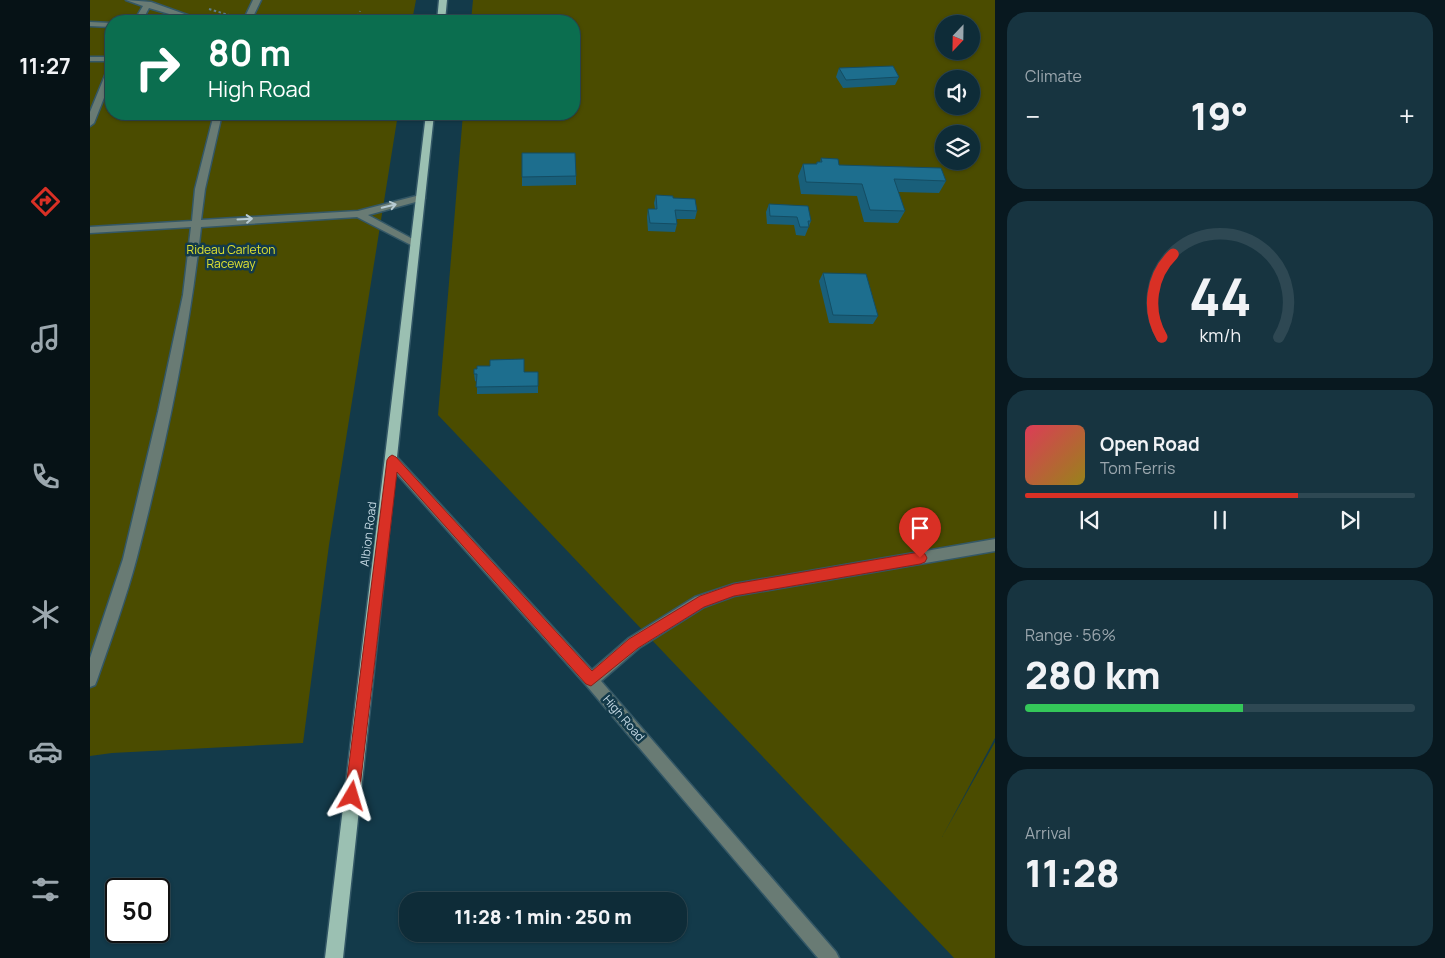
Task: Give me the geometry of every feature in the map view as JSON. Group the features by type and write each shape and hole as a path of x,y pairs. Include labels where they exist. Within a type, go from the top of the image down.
{"main road":[{"path":"442,15 443,0"},
{"name":"Albion Road","path":"334,958 429,120"}],"street":[{"path":"130,0 182,15"},
{"path":"250,15 257,0"},
{"path":"142,15 148,4"},
{"path":"90,24 105,25"},
{"path":"90,60 105,59"},
{"path":"90,123 105,85"},
{"path":"90,680 130,559 188,296 205,160 216,120"},
{"path":"90,230 196,222 358,214 420,198"},
{"path":"358,214 416,243"},
{"name":"High Road","path":"392,460 591,680 830,958"},
{"path":"591,680 634,643 700,602 734,590 995,545"}],"path":[{"path":"358,15 360,10"}],"green space":[{"name":"Rideau Carleton Raceway","path":"90,0 416,0 413,15 105,15 105,120 397,120 329,545 303,743 112,753 90,756"},
{"path":"473,0 995,0 995,738 942,837 995,742 995,958 954,958 438,415 463,120 580,120 580,15 472,15"}],"building":[{"path":"893,66 899,77 846,80 839,68"},
{"path":"522,153 575,153 576,176 522,177"},
{"path":"821,158 838,159 839,165 935,168 935,170 942,170 946,181 894,179 905,211 870,210 862,184 806,182 803,164 822,162"},
{"path":"656,195 695,199 697,211 675,210 677,224 650,223 648,209 657,209"},
{"path":"769,204 808,206 811,221 808,221 809,227 800,227 797,217 770,216"},
{"path":"823,273 866,274 878,316 833,315"},
{"path":"524,359 524,372 538,372 538,386 476,387 477,374 474,374 474,369 477,369 477,366 490,366 490,360"}],"route":[{"path":"352,796 392,460 591,680 634,643 700,602 734,590 920,558"}]}
